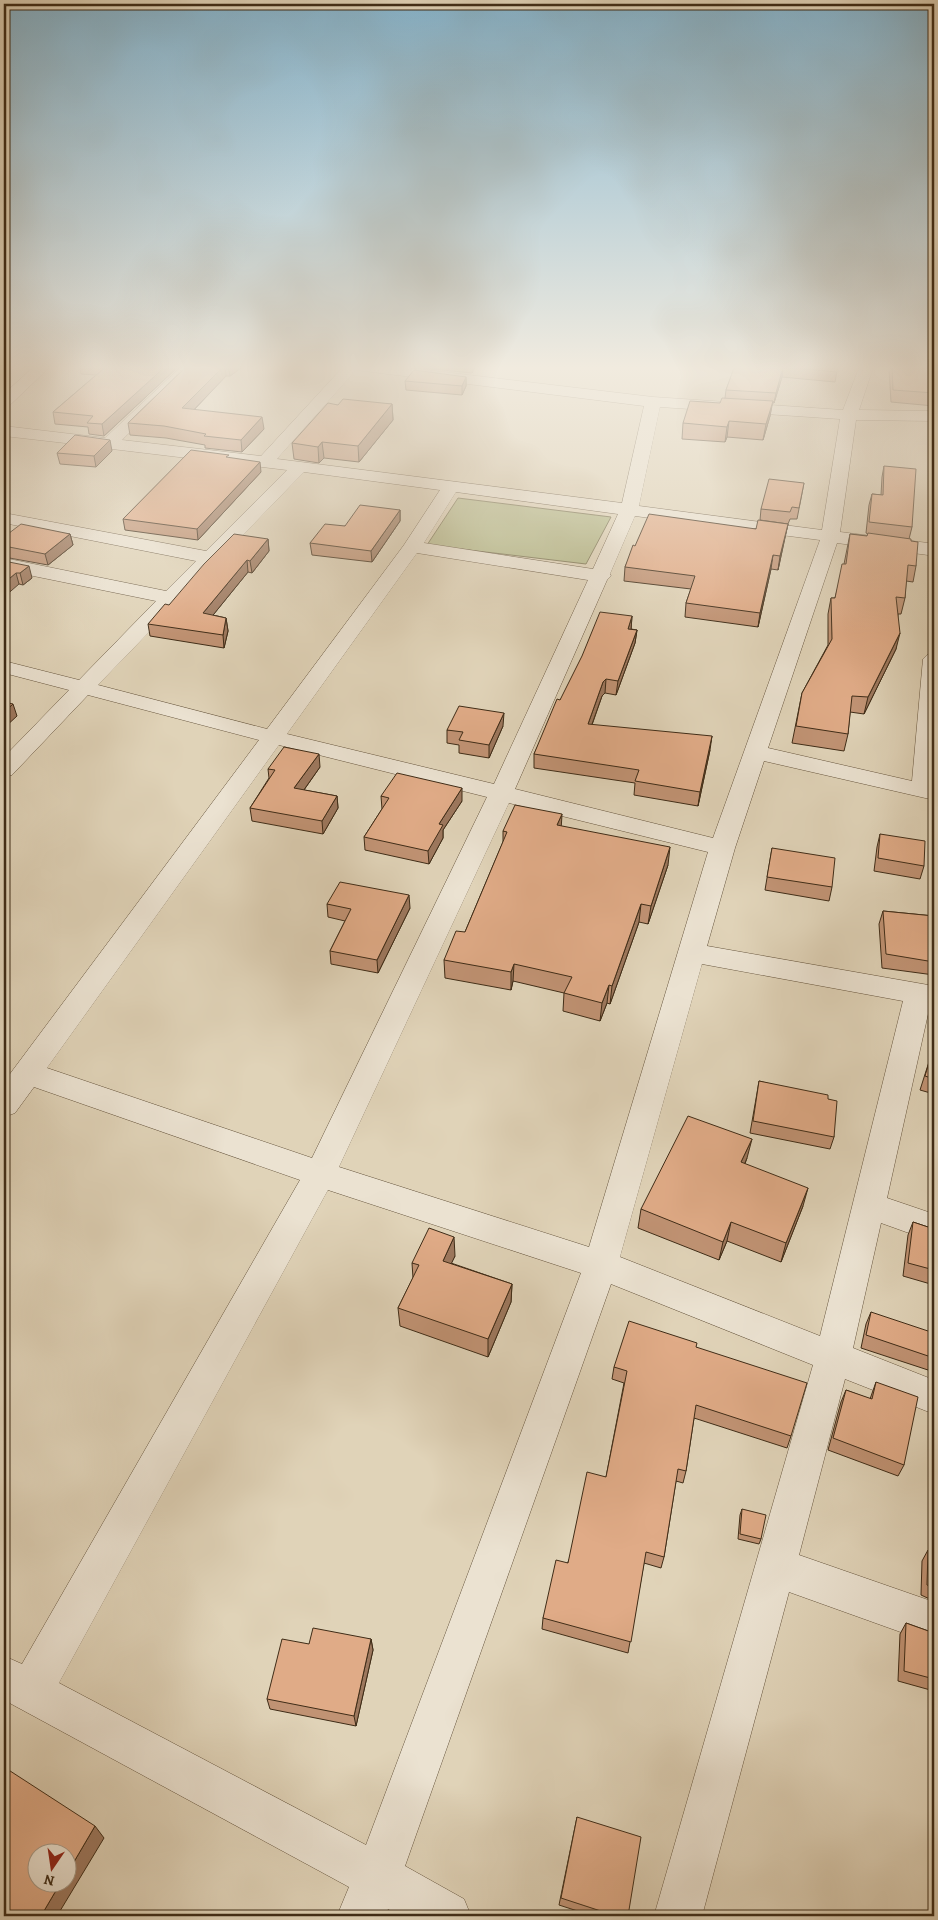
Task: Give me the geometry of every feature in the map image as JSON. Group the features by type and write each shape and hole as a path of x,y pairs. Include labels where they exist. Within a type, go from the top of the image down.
{"street":[{"path":"196,455 928,549"},
{"path":"265,462 272,455"},
{"path":"447,1916 378,1877 17,1685 320,1174 501,794 601,576 629,510 642,455"},
{"path":"361,1916 378,1877 601,1265 722,848 830,537 843,455"},
{"path":"4,770 299,468"},
{"path":"4,1106 412,548 450,488"},
{"path":"4,518 210,558"},
{"path":"412,548 601,576"},
{"path":"4,564 170,598"},
{"path":"756,752 929,792 934,659"},
{"path":"4,667 273,737 722,848"},
{"path":"678,1916 833,1357 869,1205 927,994 691,953"},
{"path":"28,1073 320,1174 601,1265 934,1397"},
{"path":"869,1205 934,1228"},
{"path":"776,1567 934,1623"}],"green space":[{"path":"458,498 611,517 586,564 427,545"}],"building":[{"path":"186,455 226,455 229,455 226,457 260,462 197,529 123,519"},
{"path":"884,466 916,469 912,527 869,522 872,494 883,495"},
{"path":"769,479 804,483 799,508 792,507 790,512 761,509"},
{"path":"360,505 400,510 371,551 310,543 325,524 345,526"},
{"path":"649,514 756,529 758,520 788,524 780,556 773,555 760,613 686,603 695,576 625,567 633,545 635,546"},
{"path":"21,524 70,534 45,554 4,546 4,537"},
{"path":"868,533 911,539 911,541 918,542 916,566 908,565 905,598 896,597 900,633 868,697 852,696 848,734 796,726 802,693 832,639 831,598 835,598 842,564 846,564 850,534 867,536"},
{"path":"234,534 268,539 250,561 247,560 203,613 226,618 223,635 148,624 165,604 169,605 204,564"},
{"path":"4,561 29,566 20,573 16,573 4,583"},
{"path":"600,612 632,616 628,629 637,630 618,681 606,679 603,682 588,724 712,736 700,792 635,781 639,770 534,754 557,699 560,700 582,656"},
{"path":"4,702 13,704 4,712"},
{"path":"459,706 504,713 489,745 459,740 463,732 447,730"},
{"path":"284,747 319,754 294,788 337,796 322,821 250,808 275,770 268,769"},
{"path":"397,773 462,788 439,824 443,825 428,851 364,837 389,798 381,796"},
{"path":"515,805 562,814 557,825 670,847 651,906 641,904 612,986 609,985 602,1003 564,993 572,977 514,964 511,972 444,960 456,931 465,932 507,832 503,831"},
{"path":"880,834 925,841 924,866 878,858"},
{"path":"772,848 835,858 832,887 767,877"},
{"path":"340,882 409,895 377,960 330,951 351,909 327,904"},
{"path":"883,911 934,916 934,962 886,954"},
{"path":"934,1046 934,1079 925,1076"},
{"path":"759,1081 828,1095 828,1099 837,1101 834,1137 753,1121"},
{"path":"688,1116 752,1139 741,1162 808,1188 786,1243 731,1222 723,1242 641,1209"},
{"path":"913,1222 934,1229 934,1270 908,1263"},
{"path":"429,1228 454,1237 443,1261 512,1284 488,1339 398,1308 419,1265 412,1263"},
{"path":"871,1312 934,1333 934,1358 866,1335"},
{"path":"629,1321 697,1343 696,1347 807,1383 791,1436 696,1405 686,1471 678,1469 664,1557 646,1552 631,1642 543,1618 556,1560 568,1563 587,1472 606,1477 627,1371 614,1367"},
{"path":"876,1382 918,1397 904,1465 833,1438 846,1390 872,1399"},
{"path":"742,1509 766,1515 761,1539 740,1534"},
{"path":"928,1550 934,1552 934,1588 927,1585"},
{"path":"906,1623 934,1633 934,1679 904,1671"},
{"path":"313,1628 371,1639 354,1716 267,1699 282,1639 309,1644"},
{"path":"4,1767 95,1826 78,1855 78,1842 28,1842 28,1892 55,1892 41,1916 4,1916"},
{"path":"577,1817 641,1837 628,1916 616,1916 561,1898"}]}
